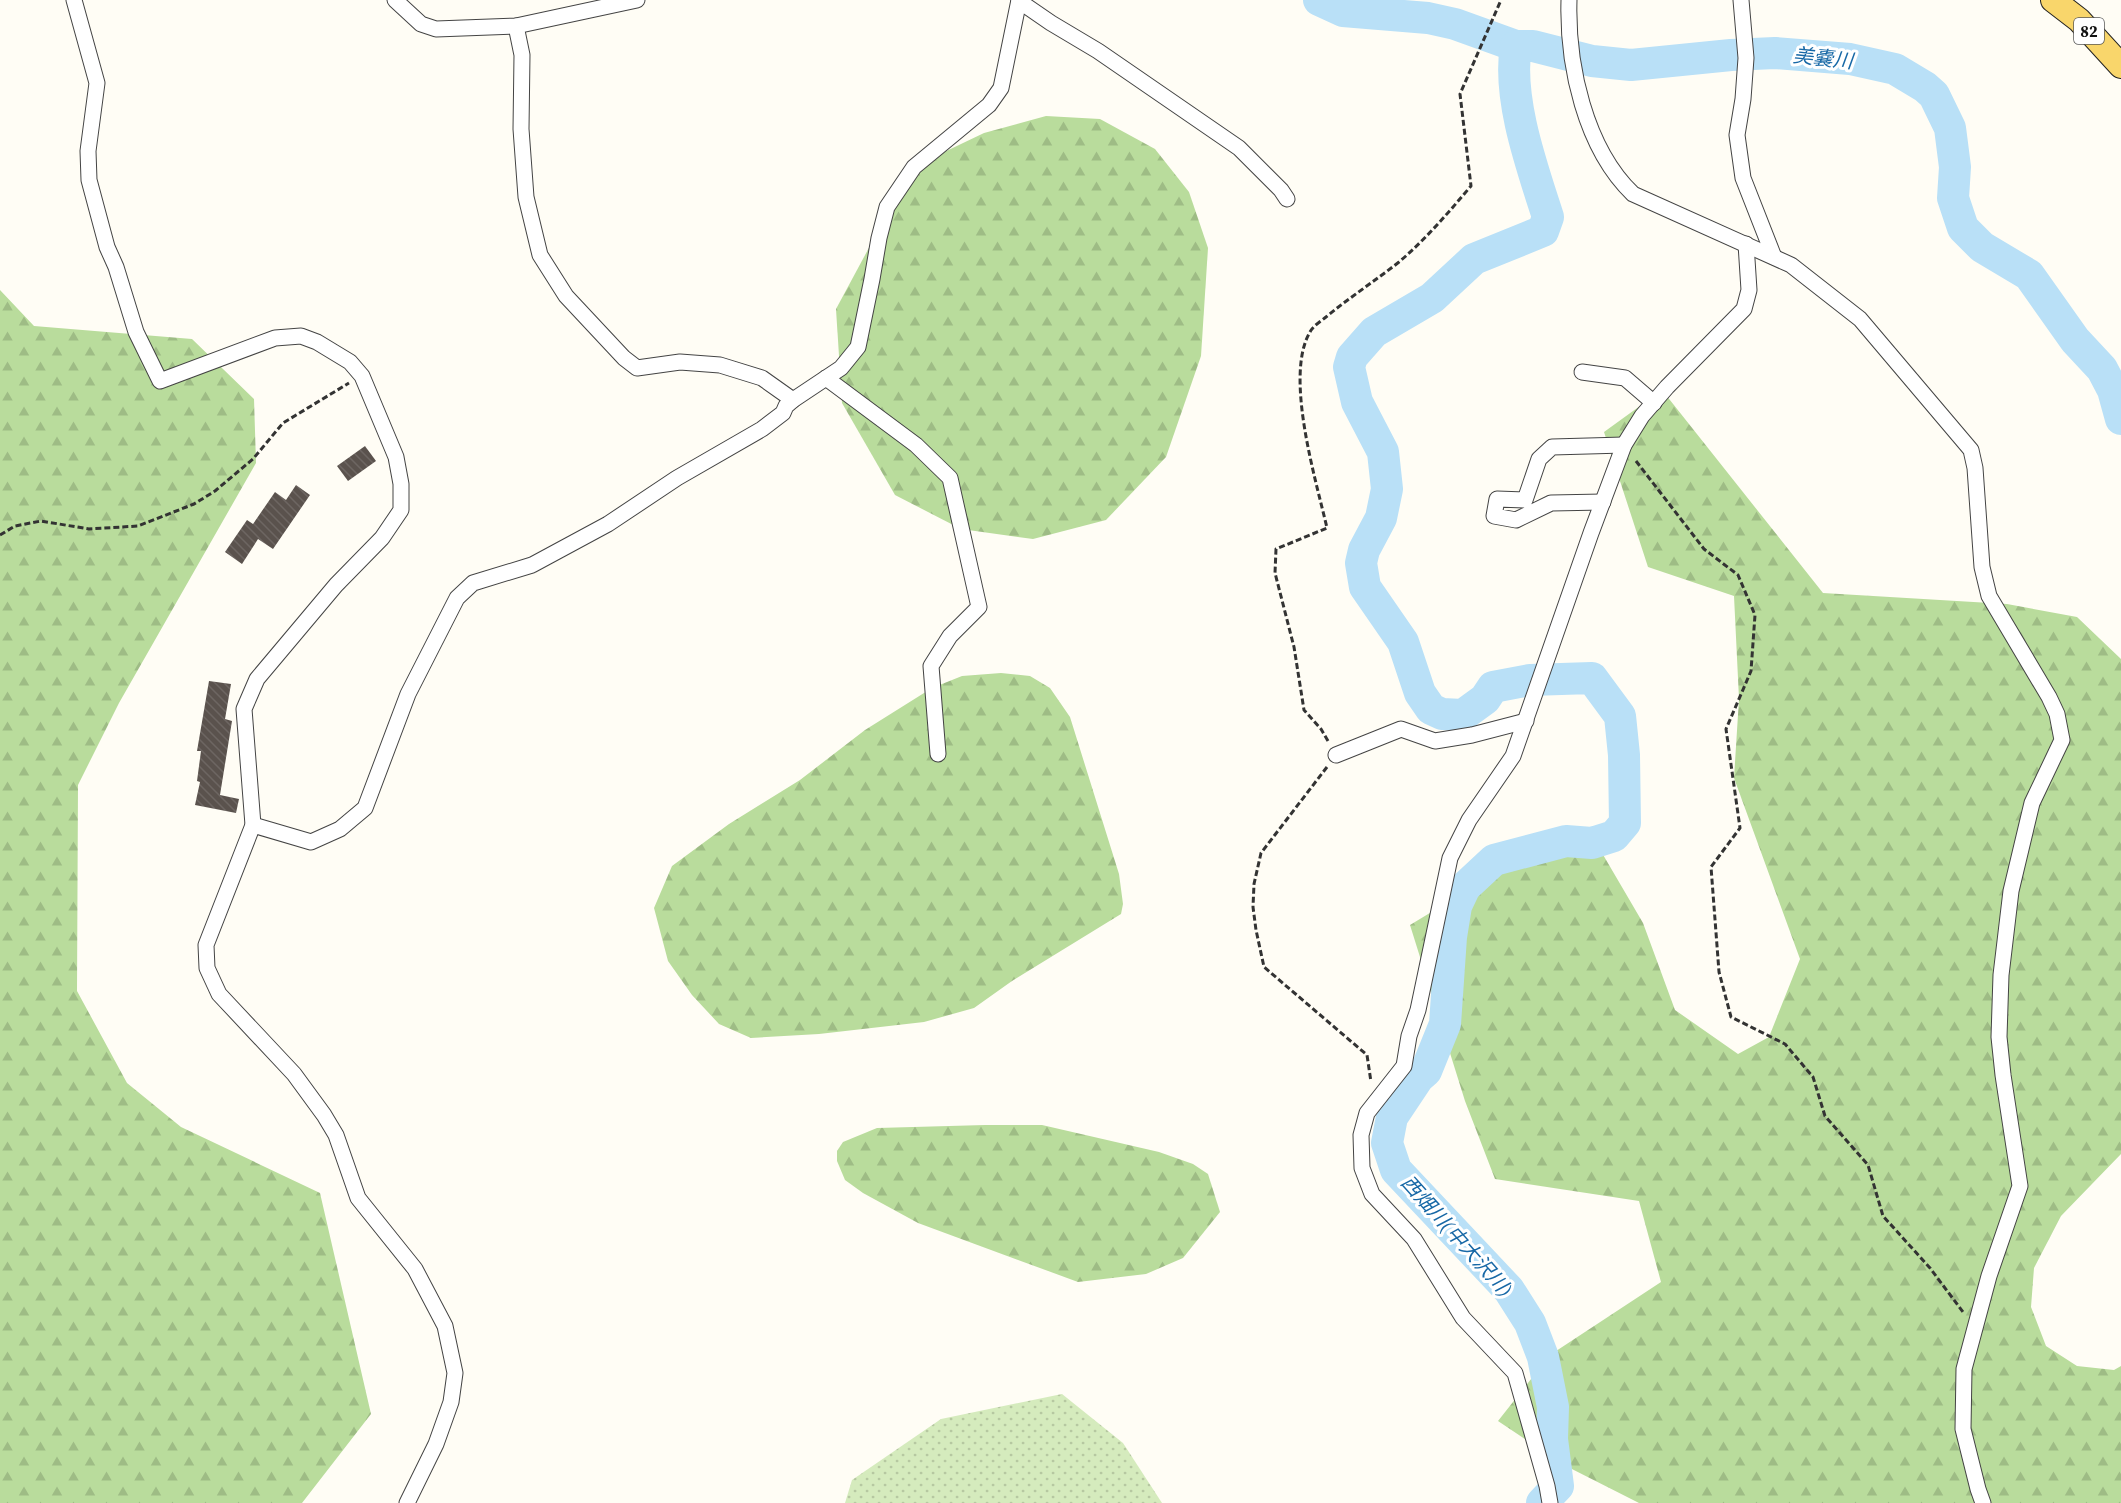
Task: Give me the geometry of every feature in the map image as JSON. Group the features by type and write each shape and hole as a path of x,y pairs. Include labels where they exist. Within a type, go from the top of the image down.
{"main road":[{"name":"82","path":"2061,2 2121,66"}],"street":[{"path":"74,0 97,83 88,151 89,180 107,247 116,267 136,332 160,381 275,338 301,336 318,342 350,362 362,376 396,456 401,483 401,510 382,538 336,585 257,679 244,709 253,825 206,945 207,968 219,994 294,1074 324,1115 336,1135 358,1198 415,1269 446,1326 455,1373 451,1402 436,1443 407,1503"},
{"path":"395,0 421,24 436,29 516,26 637,0"},
{"path":"1569,0 1570,36 1577,82 1584,108 1598,147 1619,181 1633,194 1791,265 1860,319 1971,450 1975,468 1982,567 1989,597 2057,714 2062,740 2032,803 2012,891 2001,975 1999,1037 2020,1186 1989,1276 1965,1369 1964,1429 1983,1503"},
{"path":"1741,0 1746,58 1737,135 1743,178 1774,257"},
{"path":"253,825 310,842 340,829 365,808 408,694 457,598 473,584 532,564 608,524 676,478 762,429 783,413 786,406 793,400 841,368 858,347 887,207 915,167 989,105 1001,88 1019,1 1098,51 1239,148 1287,199"},
{"path":"516,26 522,55 522,129 526,197 540,255 566,296 624,358 637,368 680,362 720,365 762,378 793,400"},
{"path":"1550,1503 1515,1373 1463,1318 1414,1239 1372,1194 1362,1168 1361,1135 1367,1113 1374,1101 1404,1066 1450,858 1469,820 1513,756 1624,445 1642,416 1744,309 1749,290 1746,244"},
{"path":"1582,372 1625,378 1654,403"},
{"path":"826,378 916,445 950,478 979,606 951,636 931,666 938,754"},
{"path":"1603,502 1551,503 1516,520 1494,516 1497,499 1525,500 1539,459 1552,447 1624,445"},
{"path":"1336,755 1401,729 1435,741 1472,735 1526,721"}],"path":[{"path":"1374,1101 1367,1055 1264,967 1253,907 1254,884 1261,853 1336,755 1321,729 1304,710 1294,647 1275,573 1276,549 1327,528 1310,452 1299,386 1302,356 1310,331 1344,302 1398,262 1433,230 1471,186 1460,94 1501,0"},
{"path":"0,535 15,526 41,521 89,528 138,526 194,504 215,492 253,459 283,423 362,376"},
{"path":"1624,445 1704,549 1738,575 1755,615 1751,671 1726,729 1740,828 1711,867 1719,972 1731,1017 1785,1044 1813,1077 1825,1116 1868,1165 1883,1216 1930,1268 1975,1329"}],"green space":[{"path":"1046,116 1100,119 1155,149 1189,192 1208,248 1201,356 1166,457 1106,520 1033,539 961,529 895,495 842,403 836,309 899,192 938,155 984,133"},
{"path":"0,290 34,326 192,339 254,399 256,463 119,703 78,785 77,991 127,1083 181,1127 320,1193 371,1414 302,1503 0,1503"},
{"path":"1662,390 1823,593 2007,604 2077,617 2121,659 2121,1154 2061,1216 2034,1268 2031,1307 2046,1346 2077,1366 2114,1370 2121,1366 2121,1503 1639,1503 1562,1464 1498,1421 1550,1355 1661,1282 1639,1201 1495,1179 1465,1101 1410,925 1514,862 1595,841 1643,923 1675,1010 1738,1054 1769,1037 1800,959 1734,778 1739,699 1734,596 1648,567 1604,432"},
{"path":"1001,673 1030,676 1050,688 1070,717 1119,874 1123,904 1121,914 1012,981 974,1008 924,1022 819,1034 751,1038 719,1024 692,995 668,961 654,908 672,866 729,824 800,780 865,730 932,688 962,676"},
{"path":"1042,1125 1159,1152 1193,1164 1208,1174 1220,1212 1183,1258 1146,1274 1078,1282 918,1223 863,1193 845,1180 837,1161 837,1151 843,1142 877,1128"},
{"path":"1062,1394 1123,1443 1162,1503 845,1503 852,1480 941,1419"}],"building":[{"path":"365,446 376,461 348,481 337,466"},
{"path":"296,485 310,495 273,549 258,539 242,564 225,552 247,520 253,524 275,492 286,500"},
{"path":"209,681 231,684 225,719 232,721 220,795 239,799 236,813 195,805 200,782 197,781 201,751 197,751"}],"waterway":[{"name":"美嚢川","path":"1319,0 1343,11 1428,18 1455,24 1516,46 1533,46 1592,61 1631,65 1775,53 1850,59 1895,69 1934,95 1950,128 1955,167 1953,198 1963,228 1982,247 2029,275 2075,340 2102,369 2113,390 2121,419"},
{"name":"西畑川(中大沢川)","path":"1516,46 1514,66 1518,110 1528,155 1548,217 1543,231 1474,259 1432,298 1374,332 1352,357 1349,367 1357,402 1383,452 1387,489 1381,518 1364,550 1361,563 1365,587 1403,642 1420,693 1431,709 1442,714 1463,715 1485,699 1493,687 1530,680 1592,678 1620,716 1624,755 1625,823 1614,836 1592,843 1566,841 1494,860 1465,887 1456,906 1451,937 1445,1024 1426,1071 1418,1078 1392,1117 1387,1143 1396,1170 1509,1290 1530,1323 1543,1357 1553,1407 1552,1439 1558,1486 1542,1503"}]}
